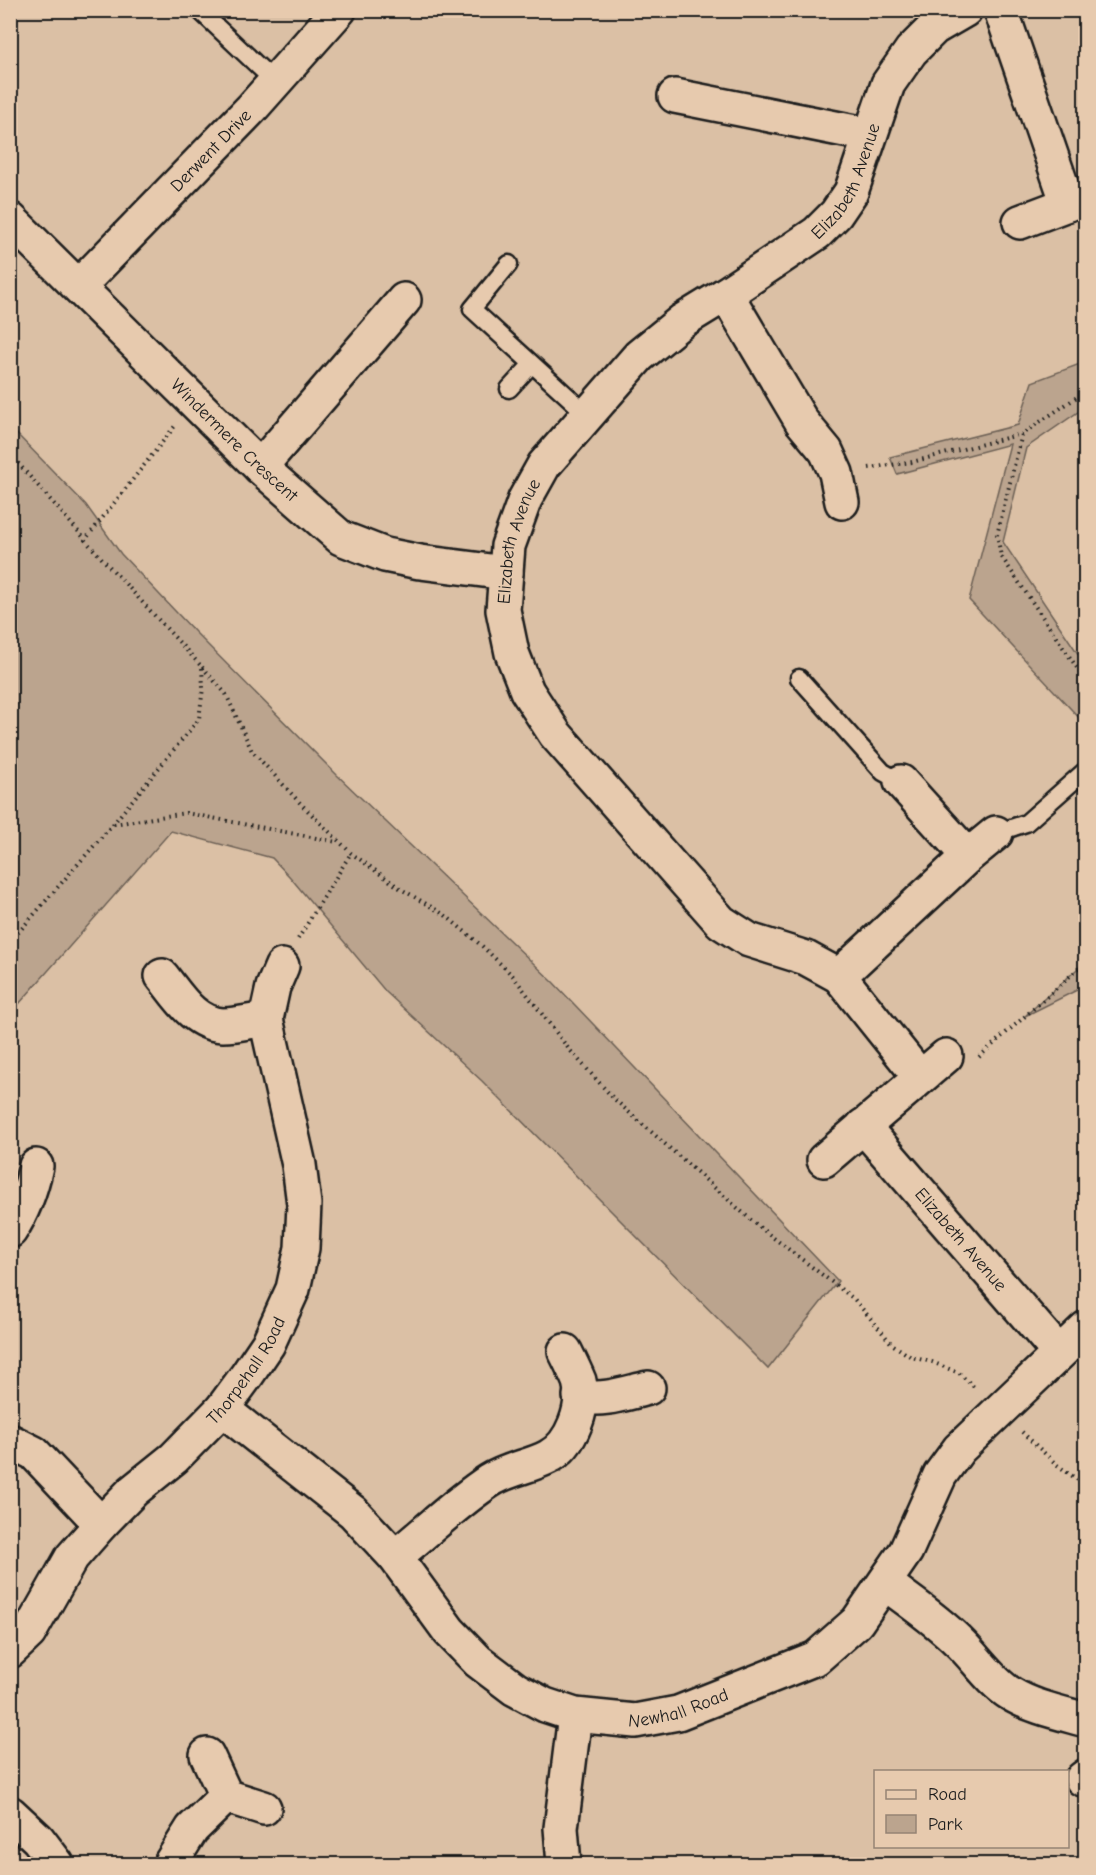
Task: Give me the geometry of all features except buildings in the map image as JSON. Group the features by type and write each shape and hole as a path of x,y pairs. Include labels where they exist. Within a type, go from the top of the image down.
{"street":[{"name":"Derwent Drive","path":"79,286 251,109 339,10"},
{"name":"Elizabeth Avenue","path":"920,1077 839,976 806,958 749,940 721,922 555,734 527,690 512,653 503,610 508,546 525,499 544,465 639,356 682,321 818,232 836,214 851,192 888,84 911,51 934,28 965,10"},
{"path":"1001,10 1077,200 1020,222"},
{"path":"675,96 870,135"},
{"name":"Windermere Crescent","path":"10,219 260,467 341,538 385,555 506,573"},
{"path":"726,294 802,422 826,451 839,488"},
{"path":"260,467 404,300"},
{"path":"901,782 968,856"},
{"path":"839,976 968,856 996,833"},
{"name":"Thorpehall Road","path":"10,1651 29,1633 72,1557 134,1491 174,1458 222,1409 268,1344 293,1289 302,1248 304,1204 299,1165 266,1019 273,987 282,966"},
{"path":"162,976 199,1018 211,1024 226,1025 266,1019"},
{"path":"824,1160 946,1056"},
{"name":"Elizabeth Avenue","path":"863,1126 1059,1353"},
{"path":"10,1231 31,1192 36,1166"},
{"name":"Newhall Road","path":"222,1409 353,1512 395,1557 449,1631 478,1661 514,1689 575,1715 635,1720 678,1713 816,1658 857,1622 885,1583 906,1551 940,1475 959,1449 1086,1328"},
{"path":"395,1557 489,1481 508,1471 531,1465 551,1456 567,1442 574,1428 580,1396 579,1382 565,1351"},
{"path":"580,1396 591,1399 613,1397 648,1388"},
{"path":"10,1441 34,1453 101,1524"},
{"path":"885,1583 940,1625 958,1641 989,1676 1011,1694 1086,1720"},
{"path":"564,1864 561,1828 575,1715"},
{"path":"207,1755 226,1796 264,1808"},
{"path":"170,1864 192,1829 226,1796"},
{"path":"10,1813 38,1839 57,1864"}],"lane":[{"path":"199,10 275,82"},
{"path":"509,264 472,309 588,415"},
{"path":"509,389 532,364"},
{"path":"799,678 883,772 901,782"},
{"path":"996,833 1026,823 1086,770"}],"path":[{"path":"839,488 912,462 1022,434 1086,392"},
{"path":"85,540 195,402"},
{"path":"1022,434 997,535 1001,556 1086,681"},
{"path":"10,454 226,694 252,750 339,842 401,889 445,915 482,945 513,976 567,1048 614,1099 758,1226 854,1299 892,1344 911,1357 932,1362 959,1373 1056,1464 1086,1486"},
{"path":"10,942 113,824 199,719 203,688 201,668"},
{"path":"113,824 186,813 339,842"},
{"path":"282,966 351,853"},
{"path":"946,1056 975,1060 1086,962"}],"green space":[{"path":"1085,362 1085,407 1026,448 1003,542 1085,664 1085,724 969,600 1010,444 897,474 890,457 1018,425 1032,382"},
{"path":"11,428 86,505 121,554 195,632 337,775 553,982 838,1281 768,1369 482,1081 386,992 272,858 171,831 11,1013"},
{"path":"1085,962 1085,986 1025,1016"}]}
